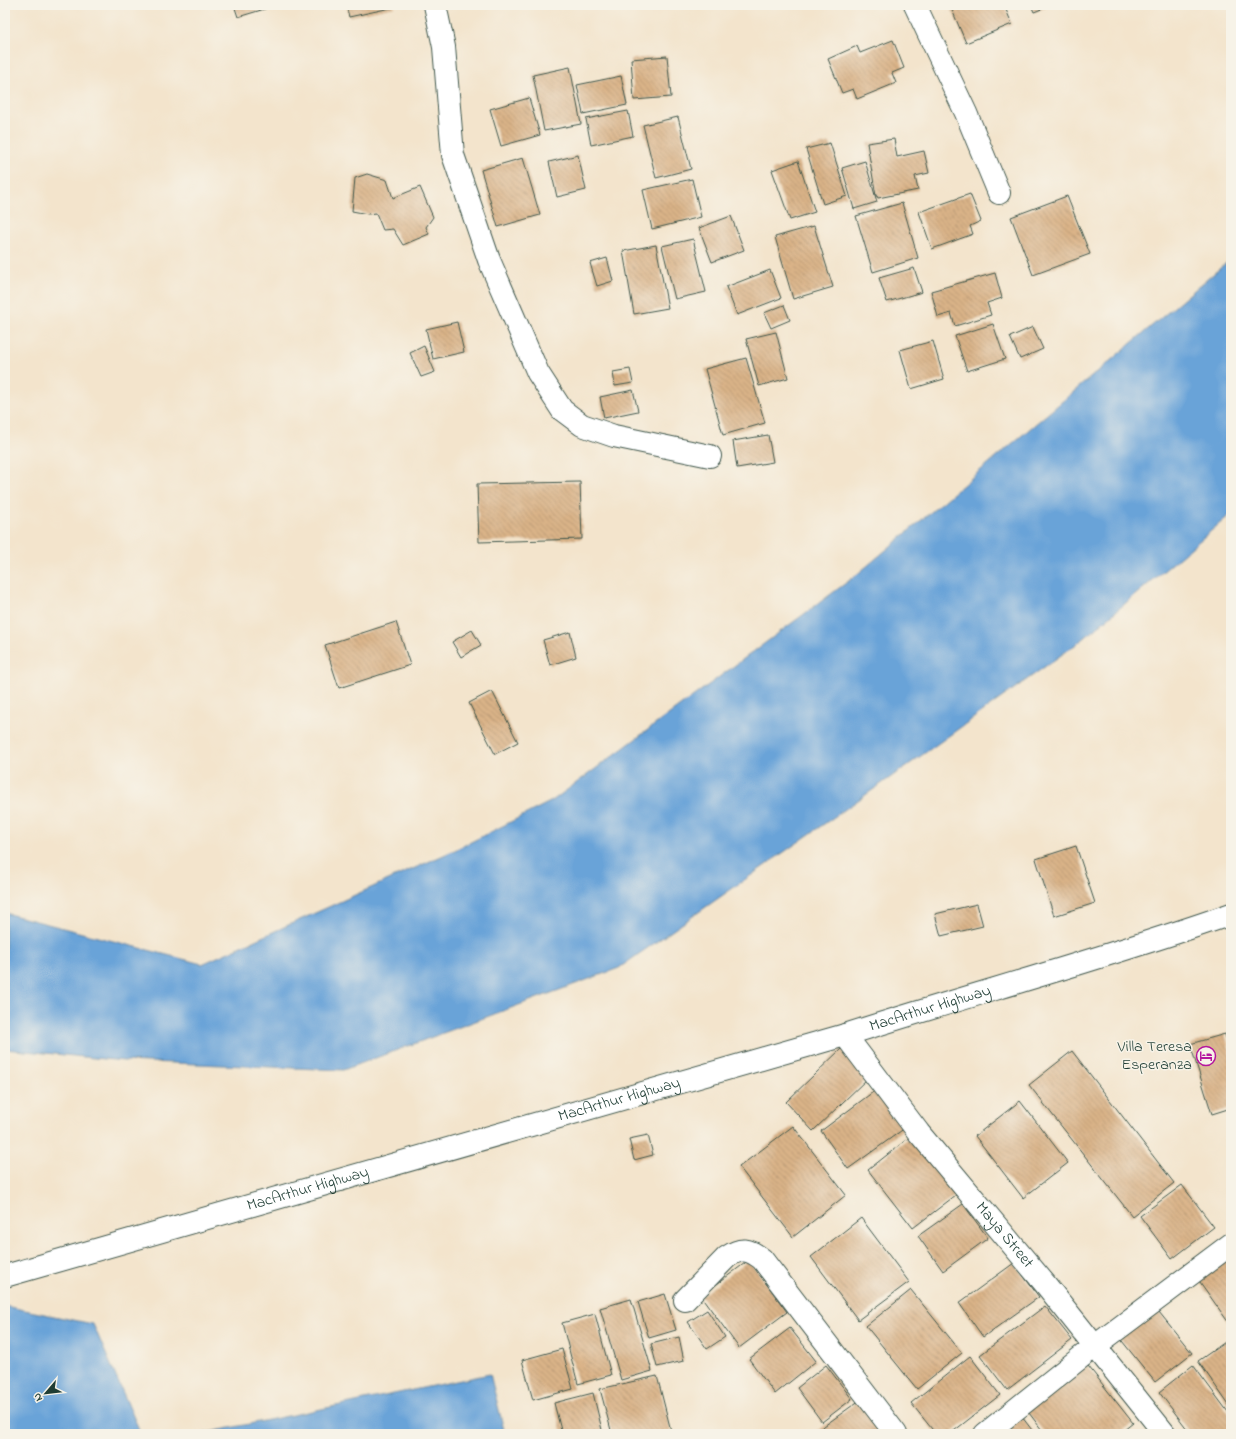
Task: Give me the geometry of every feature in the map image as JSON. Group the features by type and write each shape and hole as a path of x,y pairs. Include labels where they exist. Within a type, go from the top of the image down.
{"main road":[{"path":"435,5 444,47 453,155 489,260 538,373 562,410 582,425 614,436 710,456"},
{"path":"915,5 966,113 998,193"},
{"name":"MacArthur Highway","path":"5,1276 845,1035 948,1002 1165,937 1231,914"},
{"name":"Maya Street","path":"845,1035 919,1133 1046,1285 1165,1434"},
{"path":"985,1434 1095,1346 1231,1244"},
{"path":"685,1300 728,1257 736,1251 744,1250 751,1252 762,1260 896,1434"}],"water":[{"path":"1231,259 1231,514 1082,640 911,763 619,968 343,1070 124,1061 5,1049 5,913 202,964 457,849 552,801 854,577"},
{"path":"5,1306 93,1324 141,1434 5,1434"},
{"path":"490,1374 505,1434 201,1434"}],"building":[{"path":"234,5 278,5 238,17"},
{"path":"346,5 394,5 395,7 349,17"},
{"path":"950,5 1004,5 1012,24 966,43"},
{"path":"1031,5 1052,5 1034,12"},
{"path":"893,40 904,68 892,73 896,83 857,99 853,89 842,93 828,59 857,46 860,53"},
{"path":"667,56 671,97 634,100 631,59"},
{"path":"570,67 581,124 544,131 533,75"},
{"path":"621,76 627,105 583,114 577,85"},
{"path":"529,98 540,135 501,146 490,109"},
{"path":"628,111 633,136 591,145 586,119"},
{"path":"678,117 691,169 656,178 643,125"},
{"path":"894,139 897,157 924,151 929,173 915,176 918,190 878,198 876,196 867,143"},
{"path":"830,143 847,196 823,204 806,149"},
{"path":"578,155 586,190 557,197 549,162"},
{"path":"523,158 540,215 498,227 481,170"},
{"path":"798,161 815,212 790,220 772,170"},
{"path":"865,161 877,202 854,209 842,168"},
{"path":"367,174 387,180 393,198 420,187 433,217 426,227 429,234 403,245 393,229 383,230 376,213 368,214 352,211 355,178"},
{"path":"692,179 701,217 652,229 643,190"},
{"path":"970,194 981,221 970,226 973,234 932,249 919,212"},
{"path":"1067,196 1090,254 1033,275 1011,217"},
{"path":"902,203 918,258 873,272 856,216"},
{"path":"731,216 744,250 712,262 699,228"},
{"path":"814,226 833,287 793,299 775,237"},
{"path":"693,239 706,292 675,299 662,246"},
{"path":"656,245 668,308 634,314 623,251"},
{"path":"607,258 613,281 597,286 590,263"},
{"path":"914,268 922,292 887,302 879,278"},
{"path":"770,270 781,298 737,315 726,287"},
{"path":"995,273 1002,298 987,303 991,315 955,326 951,313 938,317 931,291"},
{"path":"784,305 790,320 771,328 764,313"},
{"path":"457,322 464,352 433,359 426,329"},
{"path":"993,324 1005,359 967,371 955,336"},
{"path":"1033,327 1043,349 1020,359 1010,337"},
{"path":"776,332 788,378 759,386 746,339"},
{"path":"933,341 944,379 911,389 900,350"},
{"path":"424,346 435,372 421,377 410,353"},
{"path":"746,358 765,423 723,435 705,369"},
{"path":"630,369 633,383 615,386 613,372"},
{"path":"633,390 638,411 604,418 600,397"},
{"path":"768,435 773,462 737,468 733,441"},
{"path":"580,482 582,539 479,542 477,484"},
{"path":"396,622 410,665 339,688 325,645"},
{"path":"472,630 481,645 461,657 452,642"},
{"path":"570,632 576,657 550,665 543,640"},
{"path":"492,691 518,742 495,754 469,703"},
{"path":"1076,846 1095,903 1054,916 1036,859"},
{"path":"977,904 983,926 941,936 935,914"},
{"path":"1225,1034 1231,1055 1231,1108 1212,1114 1190,1044"},
{"path":"842,1048 869,1077 813,1131 786,1102"},
{"path":"1072,1051 1174,1183 1132,1216 1029,1085"},
{"path":"877,1089 905,1128 848,1169 821,1131"},
{"path":"1020,1101 1068,1163 1023,1198 975,1136"},
{"path":"793,1126 846,1195 793,1237 739,1167"},
{"path":"648,1135 653,1155 634,1160 629,1139"},
{"path":"911,1136 956,1195 913,1228 868,1170"},
{"path":"1182,1185 1214,1227 1172,1259 1140,1216"},
{"path":"963,1204 988,1238 943,1271 918,1236"},
{"path":"861,1218 909,1282 858,1320 811,1257"},
{"path":"1231,1250 1231,1326 1195,1275"},
{"path":"749,1260 787,1312 739,1348 701,1296"},
{"path":"1014,1263 1039,1297 983,1337 959,1303"},
{"path":"911,1290 962,1353 917,1389 866,1326"},
{"path":"665,1294 676,1330 649,1338 638,1302"},
{"path":"631,1299 652,1371 621,1380 600,1308"},
{"path":"1045,1306 1072,1340 1007,1390 980,1355"},
{"path":"1155,1307 1192,1353 1155,1382 1118,1336"},
{"path":"707,1310 725,1337 707,1349 688,1322"},
{"path":"595,1314 611,1375 578,1384 562,1323"},
{"path":"790,1328 816,1361 775,1394 749,1359"},
{"path":"679,1337 684,1361 657,1367 651,1344"},
{"path":"1231,1338 1231,1408 1198,1361"},
{"path":"562,1349 573,1389 533,1400 522,1360"},
{"path":"970,1356 1000,1395 950,1434 936,1434 911,1403"},
{"path":"1085,1362 1133,1423 1119,1434 1045,1434 1026,1409"},
{"path":"826,1365 852,1399 822,1422 797,1388"},
{"path":"1193,1365 1231,1416 1231,1431 1227,1434 1191,1434 1159,1392"},
{"path":"657,1376 671,1431 659,1434 612,1434 600,1389"},
{"path":"593,1393 603,1434 562,1434 554,1403"},
{"path":"860,1400 884,1434 813,1434"},
{"path":"1019,1413 1035,1434 991,1434"}],"place":[{"name":"Villa Teresa Esperanza","path":"1206,1056"}]}
